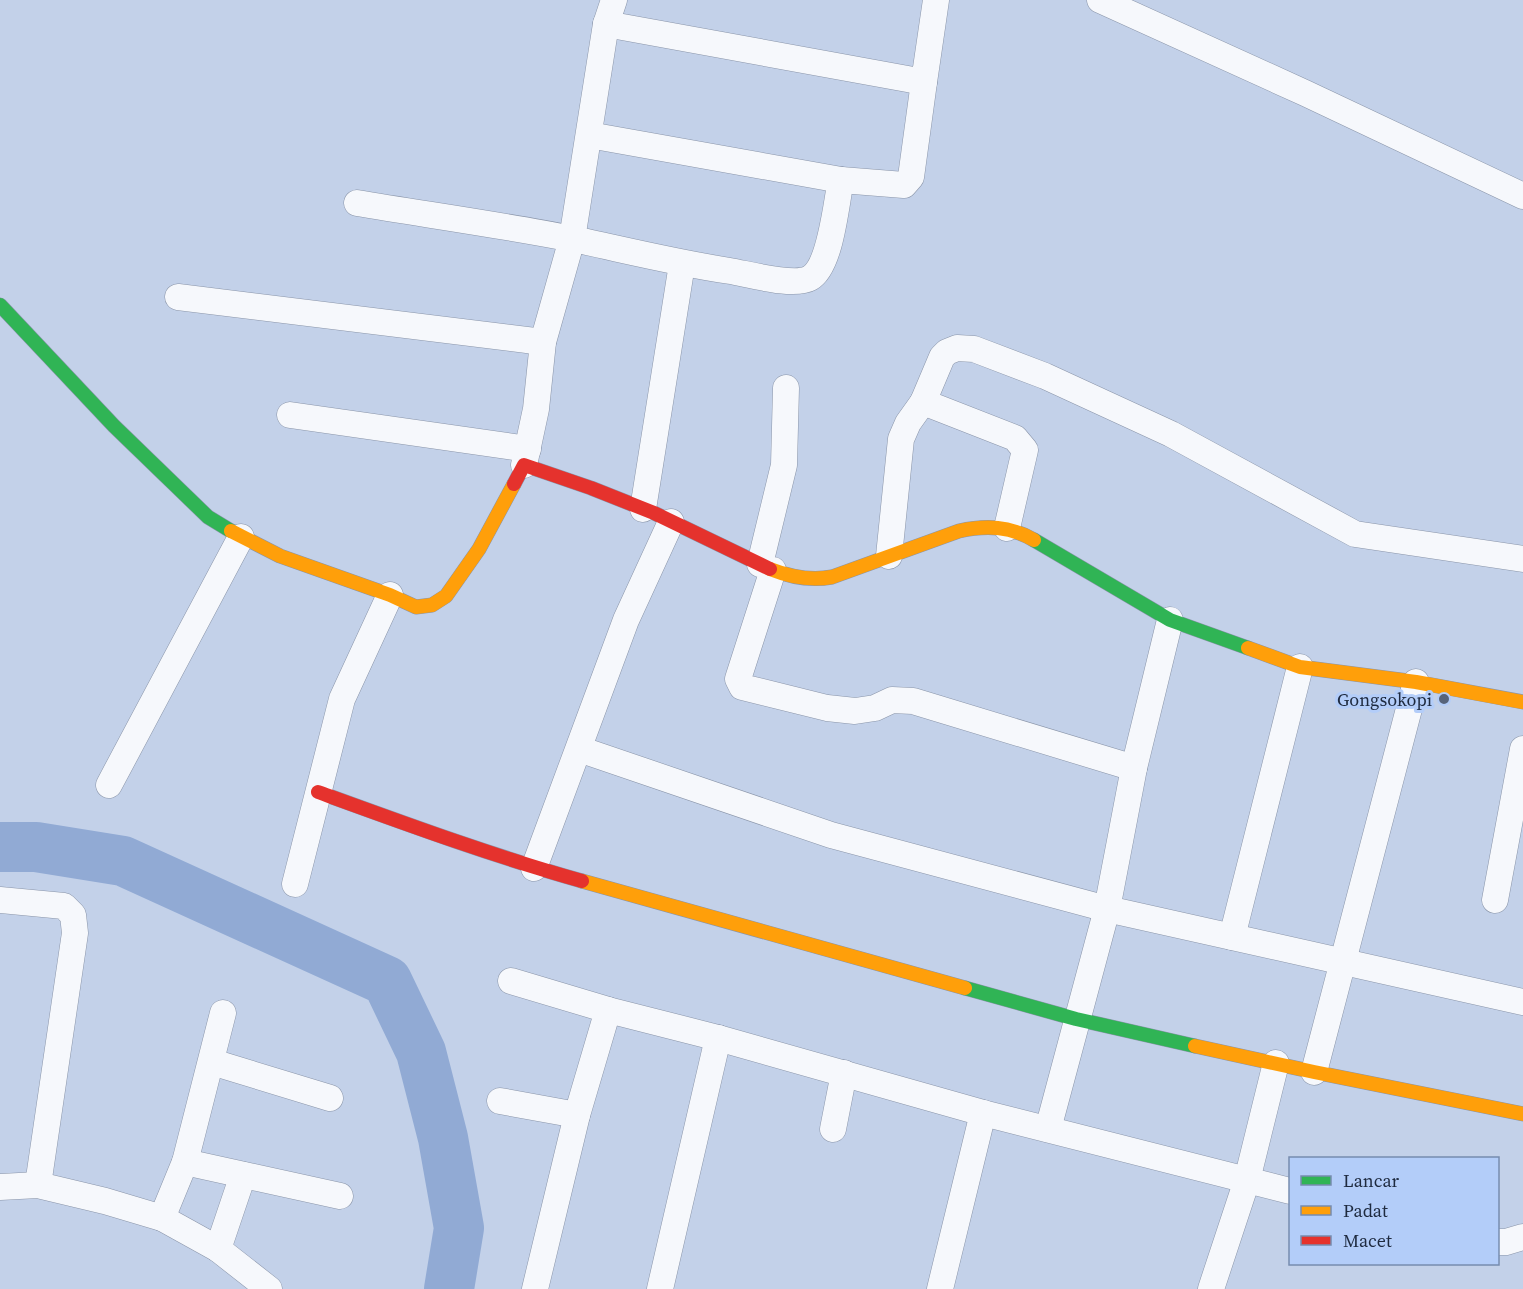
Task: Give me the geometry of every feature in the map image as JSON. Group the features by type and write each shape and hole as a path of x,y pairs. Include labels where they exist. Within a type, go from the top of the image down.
{"street":[{"path":"0,305 114,426 208,516 241,537 280,556 390,595 416,607 432,605 446,596 479,549 501,512 526,457 536,409 543,342 572,239 606,24 614,0"},
{"path":"589,135 841,180 900,185 911,177 936,0"},
{"path":"1100,0 1305,93 1523,196"},
{"path":"606,24 924,82"},
{"path":"357,202 572,239 682,264 803,281 809,279 821,267 826,255 841,180"},
{"path":"643,509 682,264"},
{"path":"178,297 543,342"},
{"path":"889,556 901,439 908,423 923,402 942,357 957,348 974,349 1046,376 1171,434 1355,534 1523,559"},
{"path":"786,388 784,465 766,567 738,679 742,687 827,708 855,711 875,708 892,700 913,701 1134,768"},
{"path":"923,402 1015,438 1025,450 1007,528"},
{"path":"290,415 526,457 766,567 799,578 816,580 832,577 959,531 993,525 1007,528 1027,536 1170,620 1300,667 1342,670 1523,702"},
{"path":"534,868 626,620 671,522"},
{"path":"110,785 241,537"},
{"path":"294,884 342,699 390,595"},
{"path":"1048,1128 1107,909 1134,768 1170,620"},
{"path":"1232,937 1300,667"},
{"path":"1314,1072 1416,682"},
{"path":"579,749 831,835 1107,909 1523,1002"},
{"path":"1495,900 1523,749"},
{"path":"318,792 534,868 1077,1019 1314,1072 1523,1114"},
{"path":"0,900 64,906 74,915 75,933 38,1185"},
{"path":"511,981 609,1011 718,1038 983,1113 1289,1191"},
{"path":"536,1289 577,1115 609,1011"},
{"path":"162,1218 185,1162 223,1013"},
{"path":"660,1289 718,1038"},
{"path":"212,1062 330,1098"},
{"path":"1211,1289 1247,1180 1276,1063"},
{"path":"833,1128 844,1073"},
{"path":"500,1101 577,1115"},
{"path":"940,1289 983,1113"},
{"path":"185,1162 340,1196"},
{"path":"218,1249 243,1175"},
{"path":"0,1187 38,1185 105,1200 162,1218 218,1249 269,1289"},
{"path":"1499,1242 1523,1237"}],"waterway":[{"path":"0,847 36,847 123,861 387,981 421,1052 443,1138 459,1228 449,1289"}],"traffic: fast":[{"path":"0,305 114,426 208,517 231,531"},
{"path":"1034,540 1170,620 1248,648"},
{"path":"965,988 1076,1019 1195,1046"}],"traffic: slow":[{"path":"231,531 280,556 390,595 416,607 432,605 446,596 479,549 514,484"},
{"path":"770,569 800,577 816,579 832,577 959,531 979,528 1007,529 1034,540"},
{"path":"1248,648 1300,667 1416,682 1523,702"},
{"path":"582,881 965,988"},
{"path":"1195,1046 1523,1114"}],"traffic: jam":[{"path":"514,484 524,465 654,513 770,569"},
{"path":"318,792 417,828 582,881"}],"place":[{"name":"Gongsokopi","path":"1444,699"}]}
